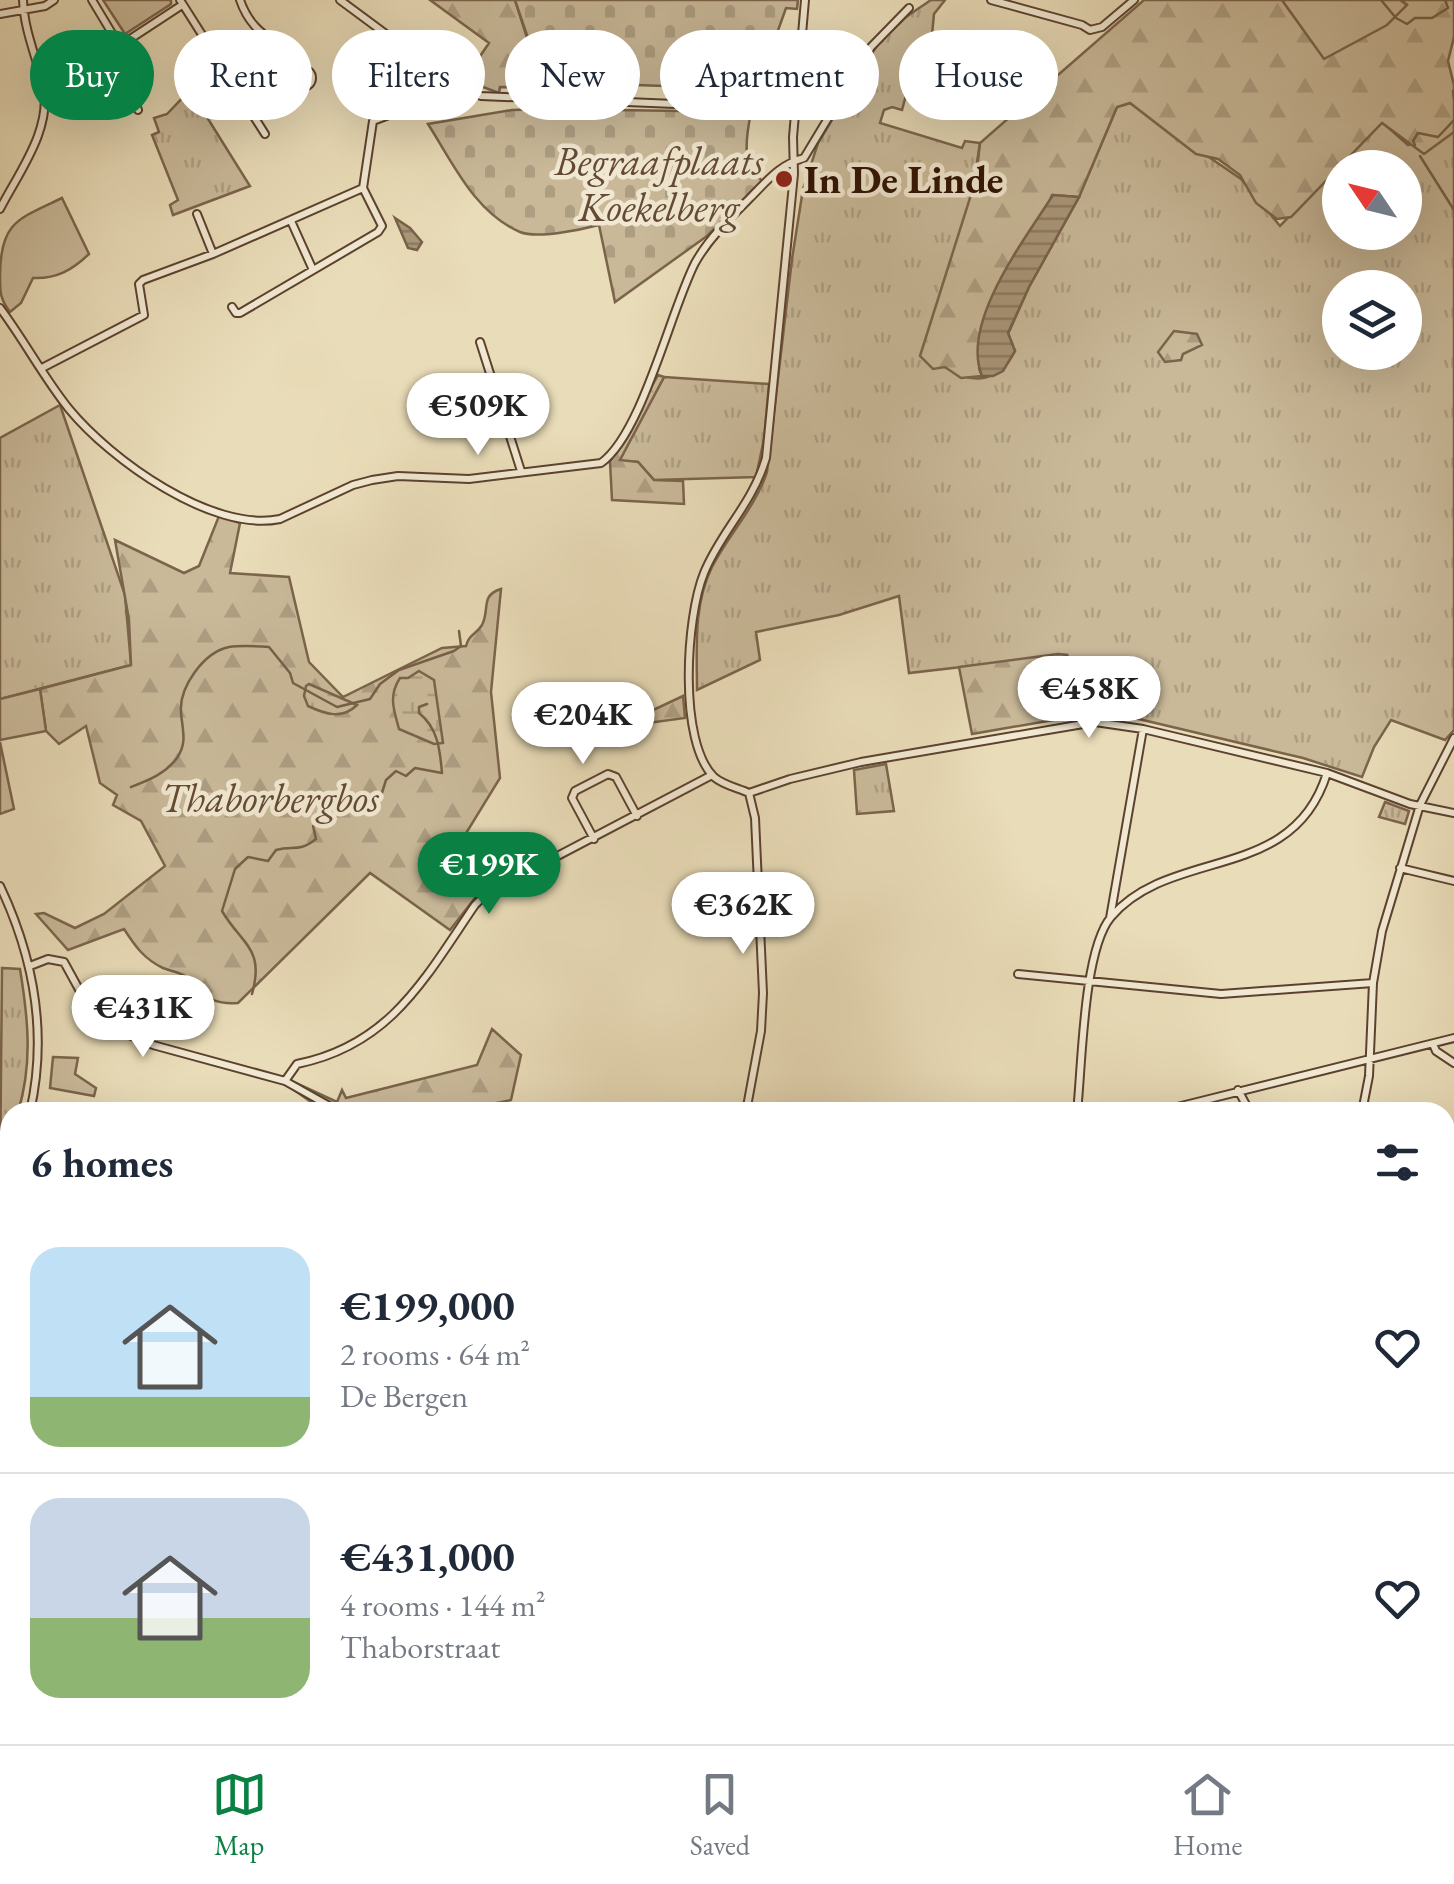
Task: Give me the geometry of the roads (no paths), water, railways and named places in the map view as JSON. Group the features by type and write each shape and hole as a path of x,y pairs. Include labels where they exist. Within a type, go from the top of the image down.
{"street":[{"path":"0,209 41,130 46,110 23,0"},
{"path":"0,14 24,11 54,0"},
{"path":"92,0 111,30"},
{"path":"240,0 255,30"},
{"path":"340,0 381,30"},
{"path":"802,30 804,0"},
{"path":"990,0 1090,30 1102,27 1134,0"},
{"path":"142,30 181,2 265,134"},
{"path":"0,308 70,410 130,465 192,501 253,521 280,519 372,480 398,476 469,479 601,463 612,456 644,396 696,261 724,224 783,165 804,158 870,47 909,8"},
{"path":"485,96 498,100 660,105"},
{"path":"232,307 236,314 240,313 378,232 382,226 362,188 373,122 378,120"},
{"path":"796,120 766,458 758,485 702,577 691,623 695,738 712,775 749,793 828,769 1071,724 1115,723 1327,774 1454,813"},
{"path":"42,368 144,315 139,284 362,188"},
{"path":"198,214 213,254"},
{"path":"290,221 313,270"},
{"path":"480,342 521,471"},
{"path":"1078,1102 1090,981 1096,952 1110,918 1143,729"},
{"path":"1363,1102 1373,983 1382,931 1420,804 1454,738"},
{"path":"594,839 572,798 575,791 608,774 616,777 638,816"},
{"path":"1110,918 1144,892 1259,851 1279,840 1306,816 1327,774"},
{"path":"286,1081 297,1064 332,1057 369,1034 412,998 488,893 712,775"},
{"path":"748,1102 761,1031 763,994 754,818 749,793"},
{"path":"1400,868 1454,881"},
{"path":"0,886 30,966 38,1017 38,1056 31,1102"},
{"path":"30,966 48,959 64,962 87,1004 117,1030 153,1045 286,1081 323,1102"},
{"path":"1018,974 1221,994 1373,983"},
{"path":"1194,1102 1454,1038"},
{"path":"1433,1044 1436,1051 1454,1063"},
{"path":"1238,1090 1245,1102"}],"waterway":[{"path":"1381,0 1396,18 1407,24 1415,18 1432,18 1448,8 1445,0"},
{"path":"1453,91 1454,99"},
{"path":"1415,145 1418,133 1438,137 1454,120"},
{"path":"1422,159 1454,210"},
{"path":"131,787 162,772 177,758 183,741 184,692 202,663 220,650 269,647 290,673 293,683 337,707 370,699 380,684 399,670 454,651 461,646 459,631"},
{"path":"252,994 256,966 253,956 222,911 235,869 248,857 268,861 276,850 310,843 316,839 313,826 344,806 361,806 370,799 380,799 386,780 396,771 406,776 415,768 442,773 434,733 419,713 419,707 427,704"}],"place":[{"name":"In De Linde","path":"784,179"}],"park label":[{"name":"Begraafplaats Koekelberg","path":"659,184"},
{"name":"Thaborbergbos","path":"270,798"}]}
